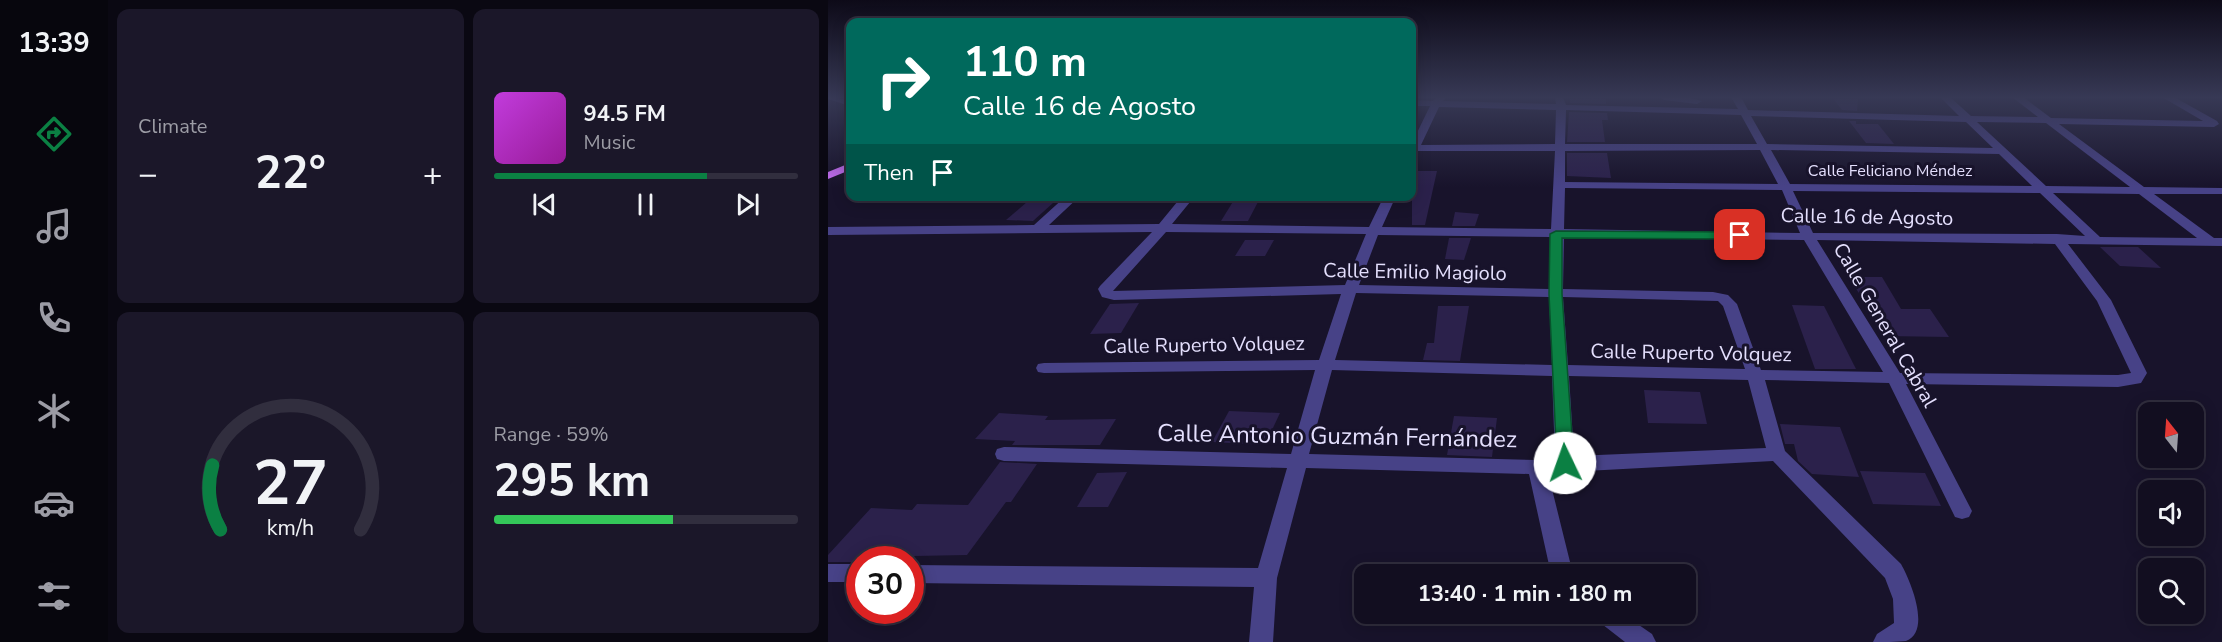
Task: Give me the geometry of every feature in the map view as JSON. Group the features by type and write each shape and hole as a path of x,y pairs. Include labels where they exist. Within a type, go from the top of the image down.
{"main road":[{"path":"828,176 846,168"}],"street":[{"path":"1416,143 1424,127"},
{"path":"1559,127 1556,294 1565,463"},
{"name":"Calle General Cabral","path":"1752,127 1786,187 1808,236 1895,378 1962,511"},
{"path":"1979,127 2095,239"},
{"path":"2058,127 2218,245"},
{"path":"1416,150 1763,147 2004,151"},
{"name":"Calle Feliciano Méndez","path":"1558,185 2222,191"},
{"path":"1036,230 1068,201"},
{"path":"1163,228 1185,201"},
{"path":"1261,642 1266,578 1325,365 1350,290 1388,201"},
{"name":"Calle 16 de Agosto","path":"828,231 1163,228 2057,238 2218,245"},
{"name":"Calle Emilio Magiolo","path":"1163,228 1105,289 1107,294 1114,296 1350,290 1713,296 1723,298 1730,304 1755,375"},
{"name":"Calle Ruperto Volquez","path":"1044,368 1325,365 1895,378 2118,381 2135,379 2139,373 2103,300 2057,238"},
{"path":"1755,375 1778,454 1893,571 1904,590 1907,612 1905,629 1885,642"},
{"name":"Calle Antonio Guzmán Fernández","path":"1004,454 1537,467 1565,463 1778,454"},
{"path":"1537,467 1560,564"},
{"path":"828,573 846,573"},
{"path":"924,574 1266,578"},
{"path":"1620,624 1644,642"}],"building":[{"path":"1568,127 1603,127 1605,142 1567,142"},
{"path":"1854,127 1880,127 1894,144 1866,143"},
{"path":"1567,153 1607,153 1611,178 1567,176"},
{"path":"1416,171 1437,171 1425,225 1412,225 1412,201 1416,201"},
{"path":"1233,201 1258,201 1248,221 1221,221"},
{"path":"1027,202 1053,203 1033,221 1006,220"},
{"path":"1455,212 1479,214 1475,226 1452,226"},
{"path":"1449,238 1471,238 1464,260 1445,259"},
{"path":"1245,240 1274,240 1265,256 1235,256"},
{"path":"2100,247 2138,247 2161,268 2120,266"},
{"path":"1849,277 1882,277 1901,309 1930,309 1949,337 1885,336"},
{"path":"1139,303 1121,333 1090,334 1110,304"},
{"path":"1792,305 1824,306 1856,369 1815,369"},
{"path":"1438,306 1469,306 1460,361 1423,360 1427,343 1434,343"},
{"path":"1644,390 1700,392 1707,424 1648,423"},
{"path":"1229,411 1280,413 1265,445 1212,442"},
{"path":"999,413 1048,416 1045,420 1116,419 1100,445 1012,445 1015,441 975,439"},
{"path":"1454,416 1497,418 1492,457 1447,455"},
{"path":"1780,424 1840,427 1859,477 1812,474 1798,461 1794,444 1785,444"},
{"path":"1000,462 1037,464 1011,502 1006,502 967,555 924,556 924,546 846,546 846,562 828,562 828,555 871,508 912,510 917,504 968,505"},
{"path":"1860,471 1925,473 1941,506 1873,504"},
{"path":"1127,472 1108,507 1077,507 1097,473"}],"route":[{"path":"1565,463 1556,294 1556,234 1740,235"}]}
